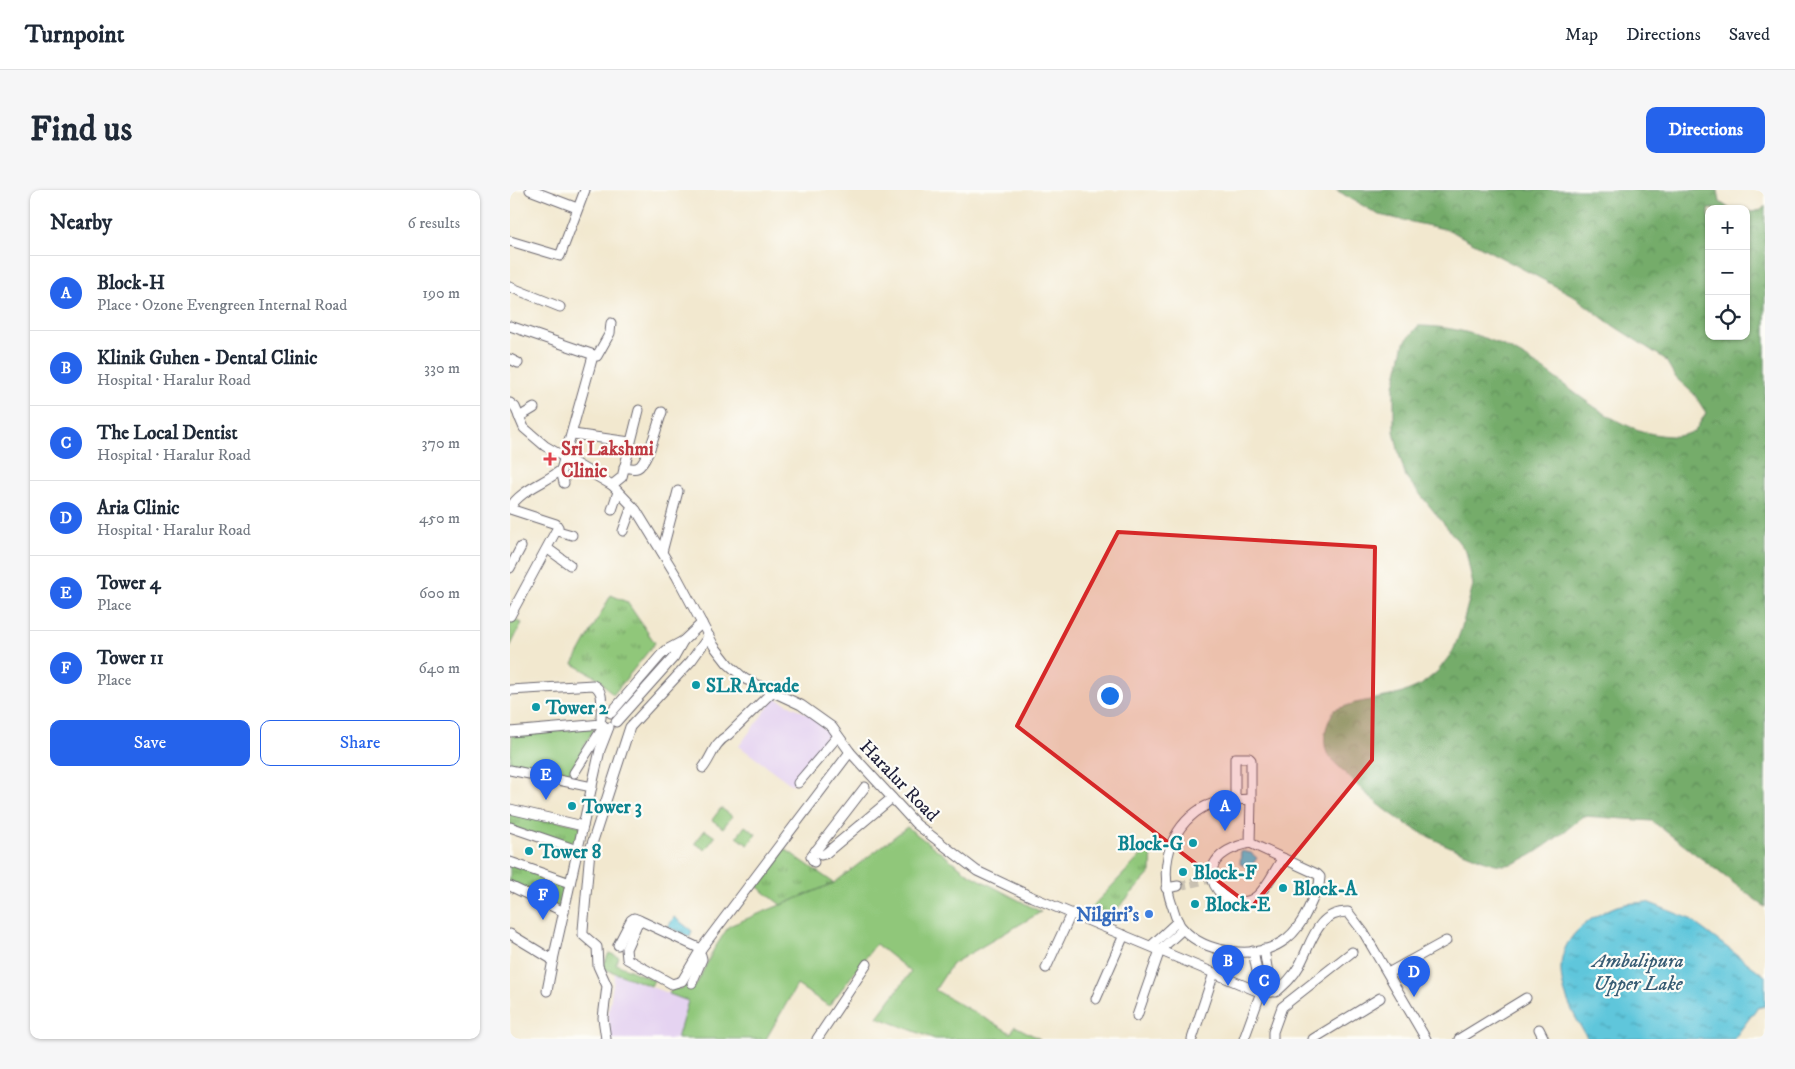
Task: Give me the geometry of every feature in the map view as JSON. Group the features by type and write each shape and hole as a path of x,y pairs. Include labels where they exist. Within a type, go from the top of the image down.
{"street":[{"path":"530,190 577,208"},
{"path":"510,241 560,256 585,190"},
{"path":"510,287 560,307"},
{"path":"510,326 597,356 610,333 611,323"},
{"path":"510,616 558,531 556,524 510,508 516,498 549,480 561,470 566,460 593,356"},
{"name":"Haralur Road","path":"512,407 524,428 545,446 615,489 632,506 662,552 714,646 736,672 816,714 832,727 850,752 916,824 978,871 1071,914 1261,992 1271,992"},
{"path":"519,417 534,408"},
{"path":"612,510 615,489 622,477 639,410"},
{"path":"624,467 634,468 640,466 646,456 662,412"},
{"path":"573,434 630,442"},
{"path":"561,470 564,472 564,483"},
{"path":"662,552 678,490"},
{"path":"624,531 632,506"},
{"path":"558,531 572,535"},
{"path":"510,568 522,546"},
{"path":"548,549 570,565"},
{"path":"574,773 606,723 674,657 683,641 702,623"},
{"path":"606,1039 603,1018 607,986 598,966 596,947 583,935 582,930 590,850 630,727 691,661 709,636"},
{"path":"547,991 606,723 605,713 611,712 668,648 683,641"},
{"path":"510,690 593,684 601,692 606,723"},
{"path":"703,768 712,757 713,749 720,739 728,735 772,692"},
{"path":"510,732 606,723"},
{"path":"798,783 838,736"},
{"path":"639,920 625,952 627,959 638,967 676,984 686,978 709,939 850,752"},
{"path":"1235,800 1235,758 1238,756 1250,758 1250,843"},
{"path":"510,770 592,788"},
{"path":"814,862 810,859 815,851 865,787"},
{"path":"815,851 825,854 892,798"},
{"path":"1251,799 1211,804 1196,811 1182,826 1170,844 1165,867 1166,888 1180,925 1208,945 1227,951 1253,951 1283,942 1299,926 1318,885 1320,877 1317,874 1283,858 1250,843 1234,847 1216,860 1212,869 1211,879 1219,893 1227,899 1239,902 1249,900 1257,896 1283,858"},
{"path":"510,809 583,826"},
{"path":"510,827 577,850"},
{"path":"510,862 570,883"},
{"path":"510,886 564,912"},
{"path":"1166,888 1178,886"},
{"path":"1264,949 1271,992 1276,992 1290,981 1323,921 1336,912 1348,912 1364,933 1426,1039"},
{"path":"1046,968 1071,914"},
{"path":"618,945 631,920 634,918 701,951"},
{"path":"1151,946 1180,925"},
{"path":"1137,1016 1160,950 1180,925"},
{"path":"510,934 553,960"},
{"path":"1096,998 1124,935"},
{"path":"1388,973 1446,941"},
{"path":"692,983 702,959 701,951"},
{"path":"1244,1039 1261,992 1253,951"},
{"path":"1273,1039 1273,1032 1282,1008 1352,952"},
{"path":"817,1039 867,964"},
{"path":"1192,1039 1214,972"},
{"path":"1312,1039 1380,998"},
{"path":"1459,1039 1526,998"},
{"path":"1538,1030 1544,1039"}],"highlighted area":[{"path":"1118,532 1375,547 1372,760 1252,907 1017,726"}],"shaded area":[{"path":"775,698 810,715 829,733 792,785 739,746"},
{"path":"615,973 688,1001 677,1039 611,1039 608,1015"}],"green space":[{"path":"1336,190 1718,190 1720,202 1724,205 1705,205 1705,340 1750,340 1750,212 1761,210 1765,206 1765,907 1652,821 1584,816 1546,845 1523,859 1504,865 1485,861 1433,839 1387,811 1359,787 1328,756 1325,747 1325,736 1334,710 1355,703 1400,694 1421,685 1438,671 1453,651 1461,630 1473,585 1466,551 1406,477 1394,431 1394,386 1404,343 1418,326 1461,331 1501,345 1543,369 1613,418 1651,434 1675,436 1694,432 1706,413 1694,394 1676,378 1665,359 1609,323 1574,296 1449,230 1379,215"},
{"path":"611,595 627,602 655,643 613,695 598,678 573,664"},
{"path":"510,618 522,623 510,647"},
{"path":"595,727 567,777 510,765 512,735"},
{"path":"721,808 732,816 723,828 712,820"},
{"path":"510,810 581,826 576,849 510,826"},
{"path":"745,826 756,834 748,845 737,837"},
{"path":"907,827 969,874 1041,912 952,964 935,990 1011,1033 1015,1026 1040,1039 935,1039 877,1017 911,972 876,944 829,1006 797,985 766,1039 677,1039 688,1001 669,994 672,988 681,989 688,984 695,987 714,949 729,926 834,883"},
{"path":"705,830 715,837 705,850 695,843"},
{"path":"1152,844 1151,872 1109,918 1088,911"},
{"path":"782,847 834,883 781,905 754,884"},
{"path":"510,864 569,883 563,909 510,884"},
{"path":"609,953 619,957 616,964 654,980 651,986 602,968"}],"water":[{"path":"1241,851 1251,853 1257,858 1250,868 1240,864"},
{"name":"Ambalipura Upper Lake","path":"1647,902 1688,918 1765,976 1765,1006 1757,1008 1734,1039 1588,1039 1574,1015 1564,989 1561,971 1565,948 1578,930 1596,916 1617,906"},
{"path":"674,917 692,931 690,937 668,927"}],"tunnel":[{"path":"1178,886 1210,879"}],"place":[{"name":"Sri Lakshmi Clinic","path":"550,459"},
{"name":"SLR Arcade","path":"696,685"},
{"name":"Tower 2","path":"536,707"},
{"name":"Tower 4","path":"546,800"},
{"name":"Tower 3","path":"572,806"},
{"name":"Block-H","path":"1225,831"},
{"name":"Block-G","path":"1193,843"},
{"name":"Tower 8","path":"529,851"},
{"name":"Block-F","path":"1183,872"},
{"name":"Block-A","path":"1283,888"},
{"name":"Block-E","path":"1195,904"},
{"name":"Nilgiri's","path":"1149,914"},
{"name":"Tower 11","path":"543,920"},
{"name":"Klinik Guhen - Dental Clinic","path":"1228,986"},
{"name":"Aria Clinic","path":"1414,997"},
{"name":"The Local Dentist","path":"1264,1006"}]}
